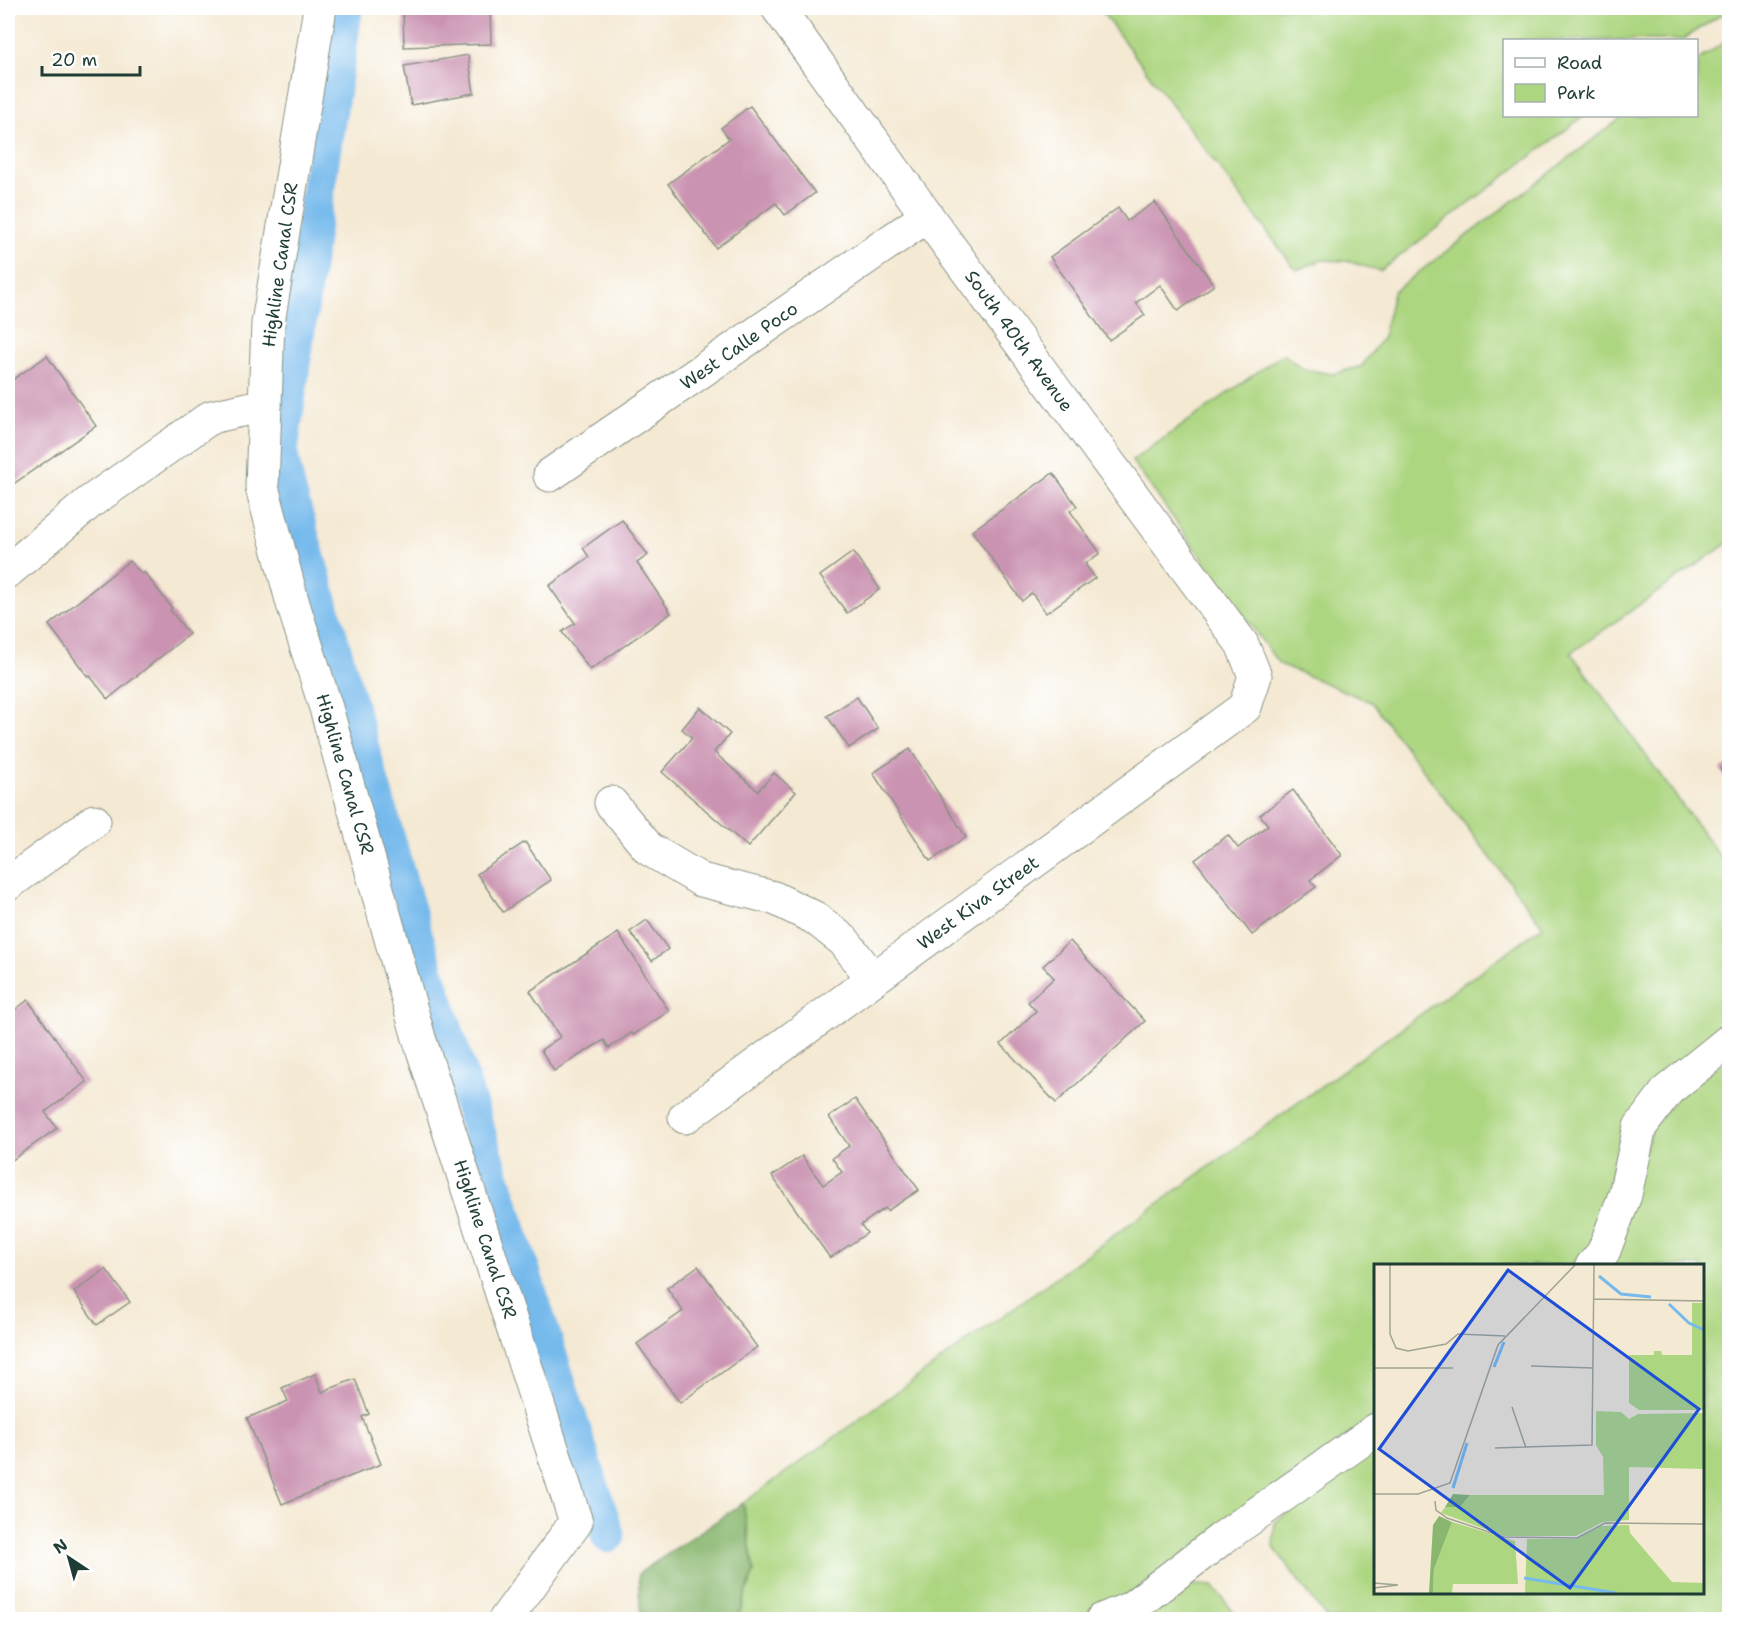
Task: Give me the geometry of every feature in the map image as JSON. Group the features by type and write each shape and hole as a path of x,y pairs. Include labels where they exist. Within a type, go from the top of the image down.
{"street":[{"name":"Highline Canal CSR","path":"320,8 268,323 262,487 293,603 343,763 419,1038 576,1521 505,1620"},
{"name":"South 40th Avenue","path":"778,8 927,216 1242,644 1255,676"},
{"name":"West Calle Poco","path":"550,475 927,216"},
{"path":"8,571 90,502 211,417 265,405"},
{"name":"West Kiva Street","path":"685,1117 1245,707 1255,676"},
{"path":"611,803 649,849 701,880 774,898 815,918 844,941 873,980"},
{"path":"8,884 94,821"},
{"path":"1594,1264 1603,1253 1625,1195 1640,1127 1668,1090 1730,1040"},
{"path":"1102,1620 1131,1608 1221,1539 1374,1431"}],"green space":[{"path":"1099,8 1730,9 1684,39 1503,39 1503,117 1583,117 1380,271 1347,261 1322,260 1296,270"},
{"path":"1729,39 1729,542 1571,653 1729,869 1729,1025 1650,1093 1620,1138 1593,1243 1573,1264 1374,1264 1374,1417 1121,1601 1078,1620 737,1620 754,1572 743,1503 1543,926 1371,702 1279,664 1132,461 1283,354 1303,369 1333,374 1362,366 1383,337 1393,292 1623,117 1698,117 1698,60"},
{"path":"1729,1058 1729,1619 1327,1619 1273,1546 1275,1522 1374,1450 1374,1594 1704,1594 1704,1264 1606,1264 1653,1126 1679,1094"},
{"path":"743,1503 754,1572 737,1619 641,1619 638,1574"},
{"path":"1183,1584 1213,1586 1239,1619 1135,1620"}],"building":[{"path":"403,8 490,8 491,44 404,47"},
{"path":"468,55 474,93 411,105 404,66"},
{"path":"750,106 815,193 785,215 776,203 716,248 668,184 729,139 721,128"},
{"path":"1155,202 1214,285 1178,311 1160,285 1136,303 1145,315 1109,340 1050,257 1118,208 1127,221"},
{"path":"47,356 96,426 9,487 8,383"},
{"path":"1053,473 1077,506 1070,511 1100,553 1085,564 1095,578 1046,613 1032,593 1022,601 972,531"},
{"path":"622,520 648,555 637,563 671,613 590,670 562,632 575,623 549,586 589,557 583,548"},
{"path":"853,552 880,589 847,613 820,576"},
{"path":"129,561 142,574 144,572 189,634 108,699 90,676 88,677 49,625"},
{"path":"857,697 878,729 849,748 827,716"},
{"path":"700,707 730,734 714,752 758,791 774,773 796,792 748,847 662,772 692,738 682,729"},
{"path":"910,749 966,837 930,861 873,773"},
{"path":"1730,763 1730,783 1720,769"},
{"path":"1293,790 1342,855 1310,880 1316,887 1252,935 1195,860 1228,835 1238,848 1268,825 1260,815"},
{"path":"525,842 551,880 503,912 477,874"},
{"path":"647,920 668,949 652,961 630,932"},
{"path":"618,933 669,1011 609,1048 604,1040 554,1071 541,1050 560,1037 530,991"},
{"path":"1070,941 1145,1021 1056,1103 1001,1044 1036,1011 1028,1002 1054,978 1043,966"},
{"path":"28,1000 87,1082 45,1112 57,1128 8,1163 8,1015"},
{"path":"855,1099 919,1190 887,1211 885,1208 861,1225 867,1233 830,1258 772,1176 802,1156 823,1185 842,1172 832,1158 849,1146 829,1117"},
{"path":"698,1266 757,1347 680,1403 637,1344 683,1311 667,1288"},
{"path":"106,1269 130,1302 97,1325 74,1292"},
{"path":"315,1374 322,1392 355,1379 369,1414 362,1417 381,1464 282,1504 247,1418 288,1401 282,1388"}],"waterway":[{"path":"346,8 281,453 288,486 414,929 608,1536"}]}
